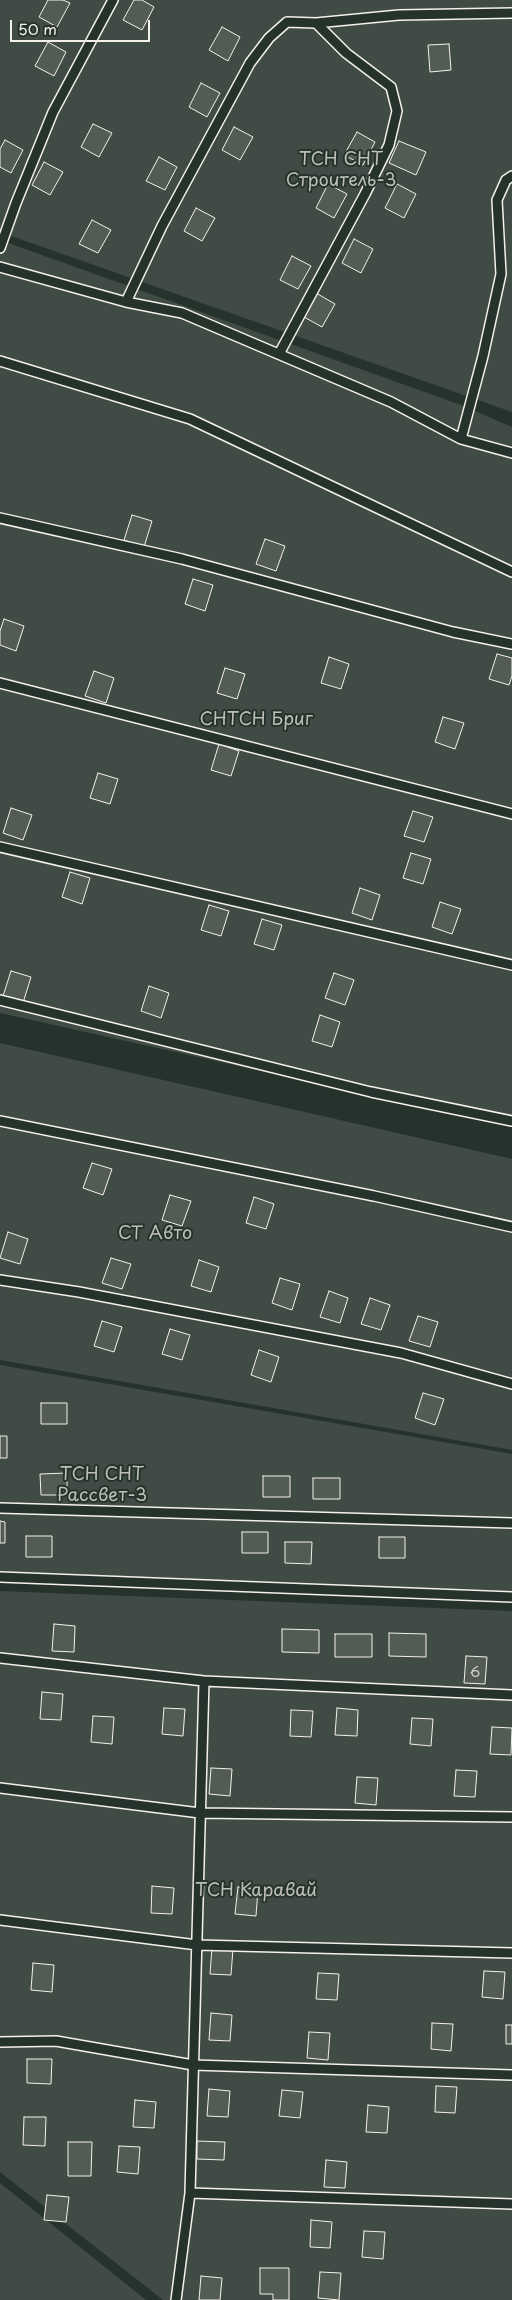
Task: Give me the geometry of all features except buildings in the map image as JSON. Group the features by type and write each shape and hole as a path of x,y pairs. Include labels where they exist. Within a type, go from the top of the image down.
{"lane":[{"path":"0,248 53,112 113,0"},
{"path":"126,302 162,226 250,63 269,38 287,22 316,23 400,16 512,14"},
{"path":"279,354 365,194 389,145 397,111 390,87 346,53 316,23"},
{"path":"461,439 483,356 501,274 498,200 506,180 512,176"},
{"path":"0,267 126,302 182,312 392,402 461,439 512,453"},
{"path":"0,361 190,419 512,572"},
{"path":"0,518 182,559 453,632 512,644"},
{"path":"0,683 512,814"},
{"path":"0,847 512,965"},
{"path":"0,1000 370,1092 512,1121"},
{"path":"0,1121 374,1196 512,1227"},
{"path":"0,1280 79,1292 401,1353 512,1384"},
{"path":"0,1508 512,1523"},
{"path":"0,1577 512,1597"},
{"path":"0,1658 204,1681 512,1694"},
{"path":"176,2300 190,2193 204,1681"},
{"path":"0,1788 200,1813 512,1818"},
{"path":"0,1920 197,1945 512,1953"},
{"path":"0,2042 56,2041 193,2065 512,2075"},
{"path":"190,2193 512,2204"}],"green space":[{"name":"ТСН СНТ Строитель-3","path":"0,0 512,0 512,412 0,232"},
{"name":"СНТСН Бриг","path":"0,240 461,405 512,427 512,1127 0,1013"},
{"name":"СТ Авто","path":"0,1043 512,1159 512,1450 0,1360"},
{"name":"ТСН СНТ Рассвет-3","path":"0,1365 512,1454 512,1602 0,1583"},
{"name":"ТСН Каравай","path":"0,1591 512,1611 512,2300 163,2300 0,2172"},
{"path":"0,2183 146,2300 0,2300"}]}
